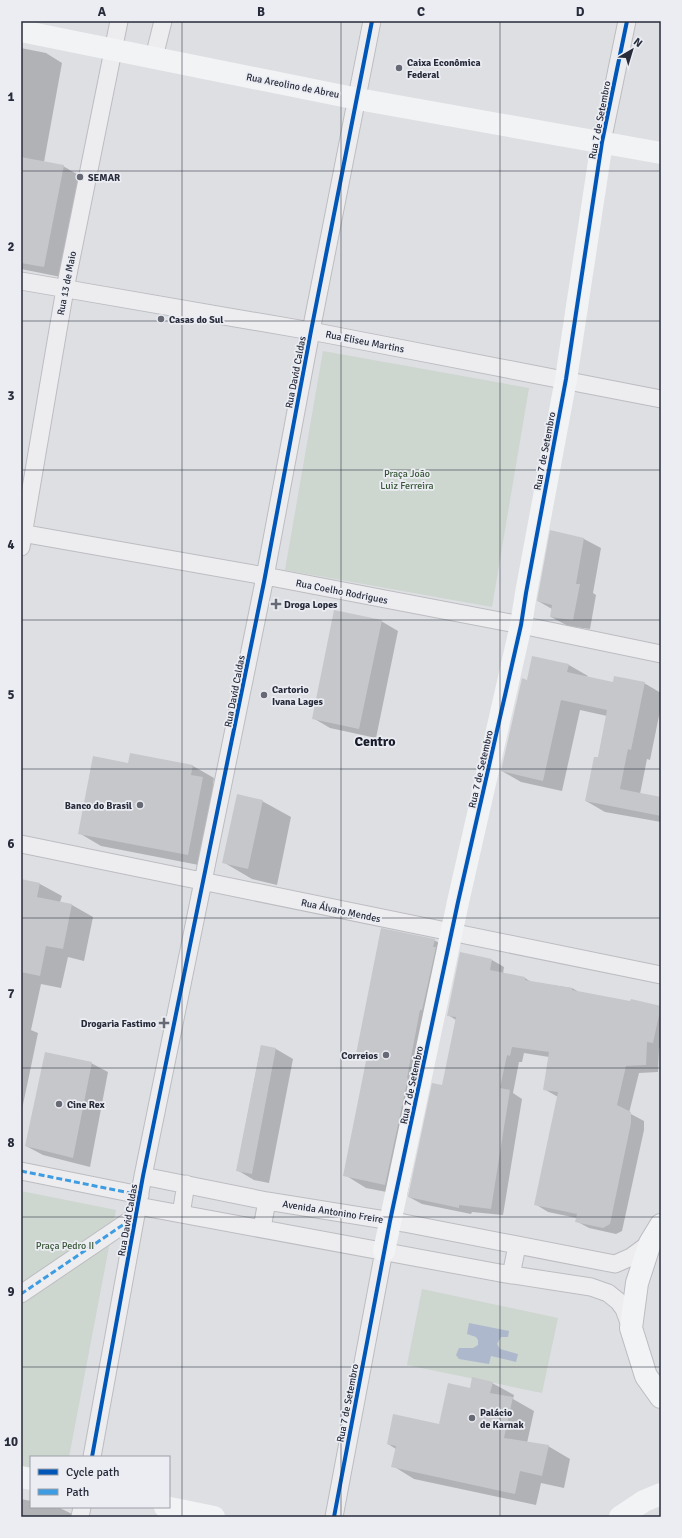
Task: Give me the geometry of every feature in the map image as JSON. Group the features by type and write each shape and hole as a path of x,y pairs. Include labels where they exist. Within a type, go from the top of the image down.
{"street":[{"name":"Rua 13 de Maio","path":"22,538 65,289 119,21"},
{"path":"154,57 163,21"},
{"name":"Rua David Caldas","path":"92,1456 143,1176 265,576 311,331 372,21"},
{"name":"Rua 7 de Setembro","path":"334,1517 390,1221 521,624 566,380 602,142 627,21"},
{"name":"Rua Areolino de Abreu","path":"21,31 358,98 661,154"},
{"name":"Rua Eliseu Martins","path":"21,281 311,331 661,399"},
{"name":"Rua Coelho Rodrigues","path":"22,538 265,576 521,624 661,654"},
{"name":"Rua Álvaro Mendes","path":"21,844 368,916 453,931 661,975"},
{"path":"21,1171 138,1206 511,1275 591,1287 608,1293 618,1301 624,1309 646,1376 661,1397"},
{"name":"Avenida Antonino Freire","path":"143,1176 267,1201 390,1221 615,1264 631,1256 650,1243"},
{"path":"180,1214 186,1184"},
{"path":"262,1228 267,1201"},
{"path":"21,1294 138,1206"},
{"path":"631,1328 637,1283 650,1243 661,1225"},
{"path":"511,1275 517,1246"},
{"path":"620,1517 644,1500 661,1494"},
{"path":"170,1508 214,1517"}],"green space":[{"name":"Praça João Luiz Ferreira","path":"323,351 529,388 492,607 285,570"},
{"name":"Praça Pedro II","path":"21,1191 116,1210 69,1456 30,1456 30,1473 21,1471"},
{"path":"422,1289 558,1318 542,1393 407,1365"}],"water":[{"path":"469,1323 509,1331 508,1337 501,1337 497,1344 500,1349 518,1354 516,1362 491,1356 489,1364 459,1359 456,1355 459,1348 473,1348 478,1345 478,1340 476,1337 467,1334"}],"building":[{"path":"21,157 64,165 44,267 21,263"},
{"path":"550,530 584,538 576,584 580,584 573,620 550,617 552,605 537,601"},
{"path":"334,610 382,620 359,729 312,719"},
{"path":"532,656 569,664 567,672 613,682 614,676 645,682 631,750 628,749 620,789 661,797 661,816 585,801 594,757 598,757 607,710 561,700 543,781 501,771 522,678 527,680"},
{"name":"Banco do Brasil","path":"130,753 193,765 191,775 203,777 188,855 78,834 93,756 128,763"},
{"path":"237,794 263,800 248,869 222,863"},
{"path":"21,879 40,883 37,897 72,904 63,949 46,946 40,976 21,972"},
{"name":"Correios","path":"381,928 435,939 433,947 436,947 422,1010 420,1010 408,1078 385,1185 343,1176 367,1056 356,1054"},
{"path":"460,952 492,959 490,970 525,977 525,980 572,988 572,990 630,1001 631,999 661,1006 653,1043 647,1042 646,1065 626,1066 617,1105 631,1112 631,1123 610,1224 603,1228 575,1222 577,1214 534,1205 558,1092 543,1090 549,1052 512,1047 510,1056 507,1055 500,1088 510,1090 491,1209 459,1205 459,1208 408,1197 432,1083 442,1085 456,1017 447,1016"},
{"path":"261,1045 276,1048 252,1174 236,1171"},
{"name":"Cine Rex","path":"45,1052 92,1062 73,1158 25,1146"},
{"name":"Palácio de Karnak","path":"472,1377 493,1382 490,1393 513,1397 504,1438 549,1445 542,1476 520,1471 515,1494 391,1467 396,1446 387,1444 393,1414 439,1424 448,1383 470,1388"}],"marked path":[{"path":"21,1171 140,1195"},
{"path":"21,1294 136,1216"}],"cycle path":[{"path":"92,1456 143,1176 264,582 311,331 372,21"},
{"path":"334,1517 390,1221 458,902 521,625 566,379 602,142 627,21"}],"place":[{"name":"Caixa Econômica Federal","path":"399,68"},
{"name":"SEMAR","path":"80,177"},
{"name":"Casas do Sul","path":"161,319"},
{"name":"Droga Lopes","path":"276,604"},
{"name":"Cartorio Ivana Lages","path":"264,695"},
{"name":"Banco do Brasil","path":"140,805"},
{"name":"Drogaria Fastimo","path":"164,1023"},
{"name":"Correios","path":"386,1055"},
{"name":"Cine Rex","path":"59,1104"},
{"name":"Palácio de Karnak","path":"472,1418"}],"district":[{"name":"Centro","path":"375,741"}]}
